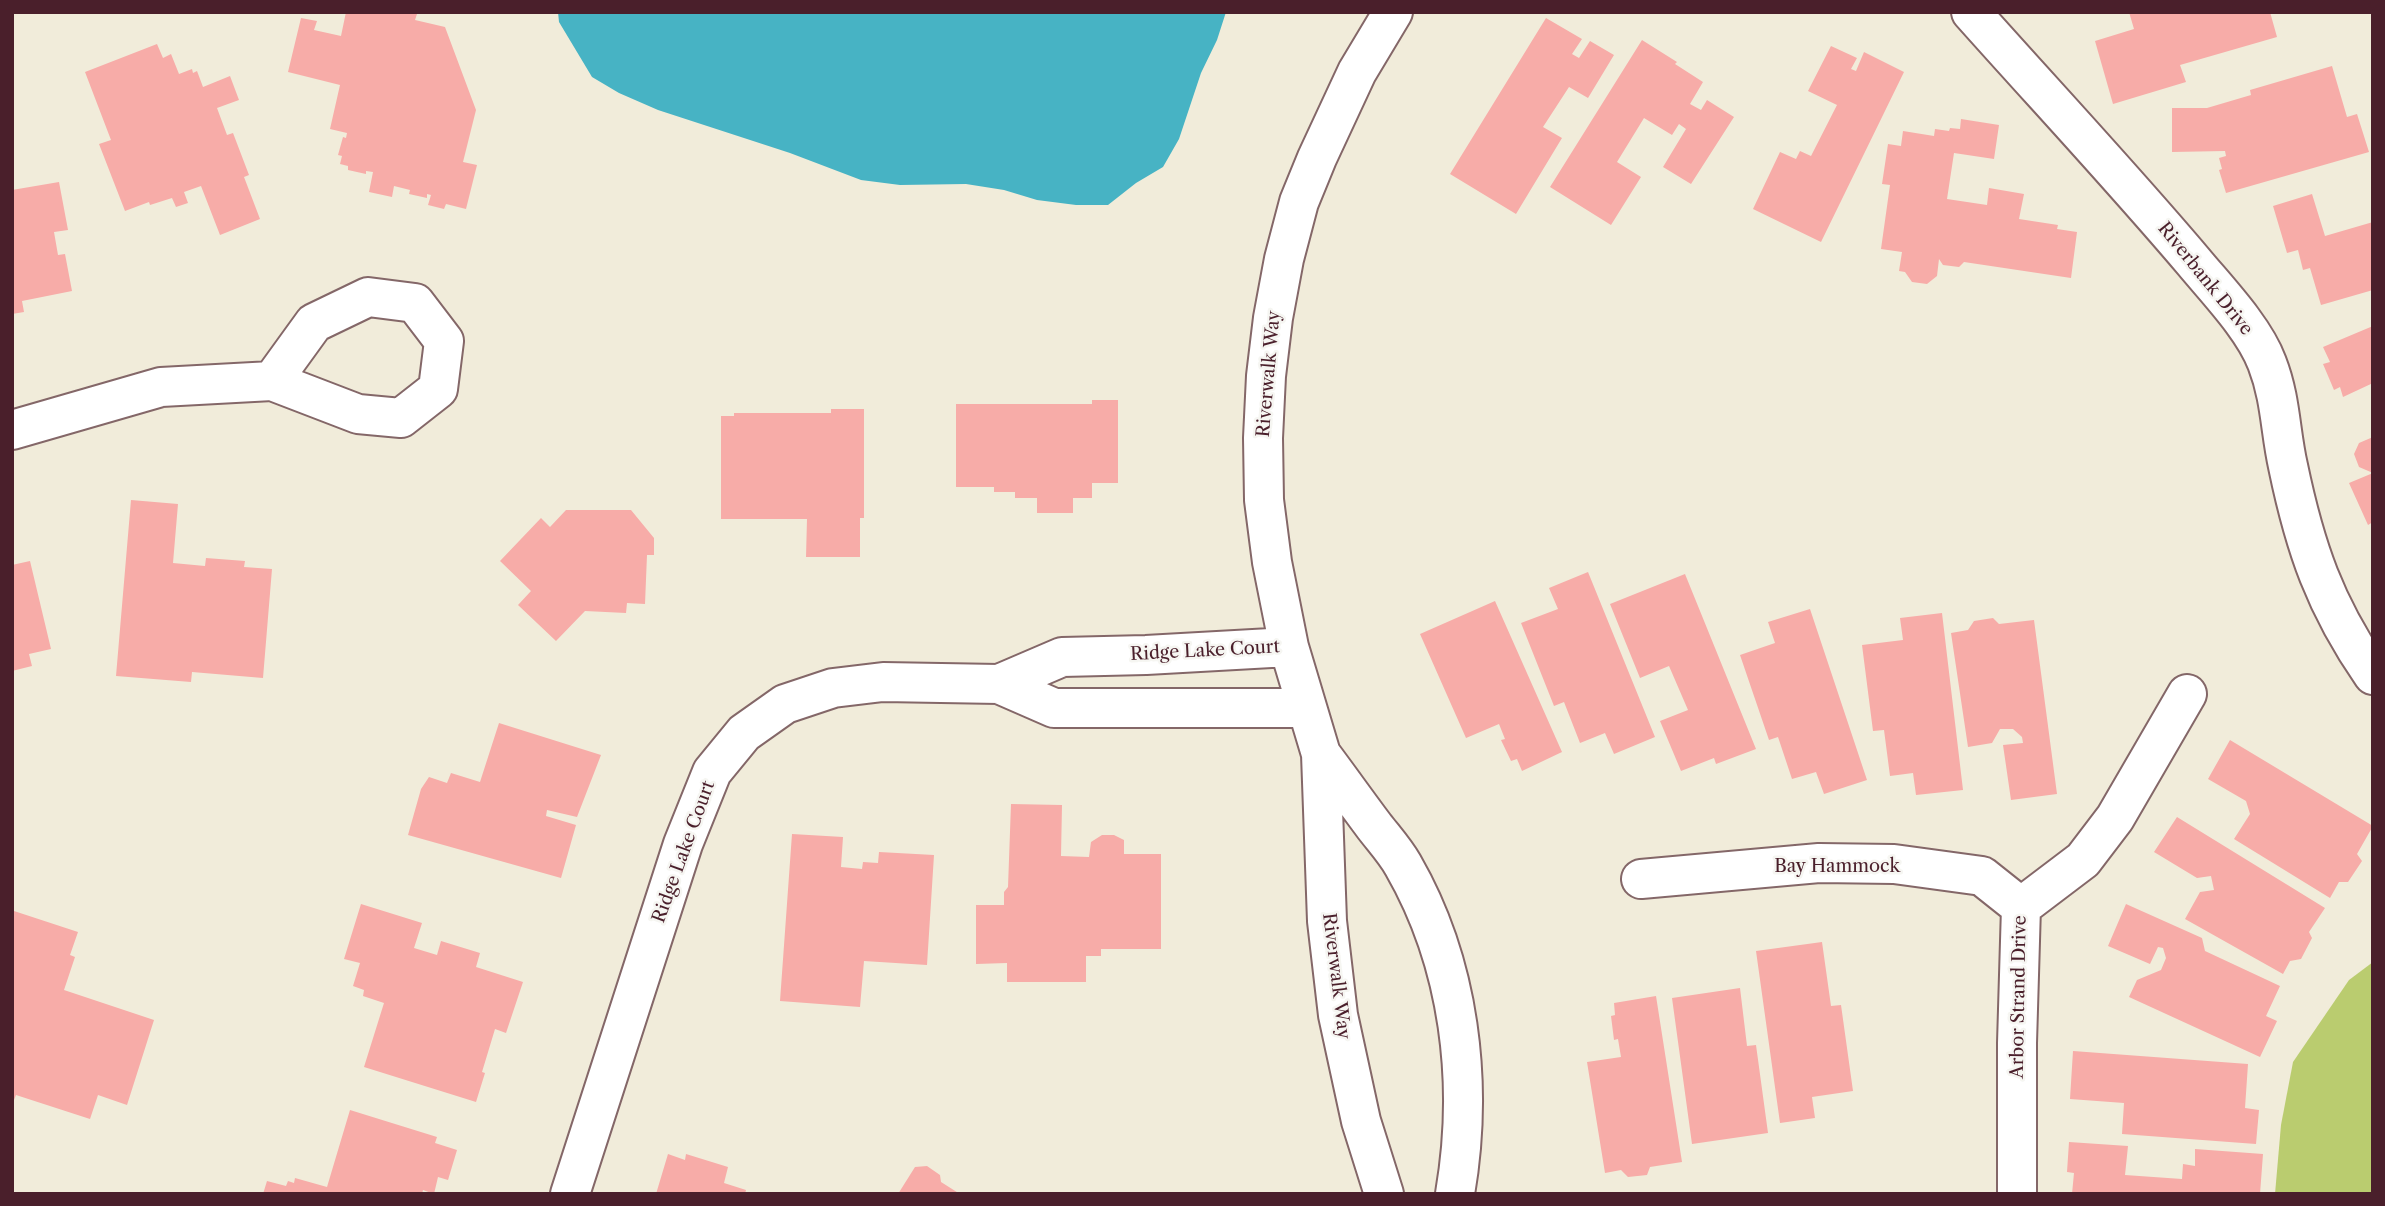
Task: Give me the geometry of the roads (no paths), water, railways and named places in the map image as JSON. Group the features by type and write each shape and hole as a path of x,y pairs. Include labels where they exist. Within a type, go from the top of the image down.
{"street":[{"name":"Riverwalk Way","path":"1384,1194 1362,1121 1338,1015 1326,920 1321,754 1289,647 1272,562 1264,500 1263,438 1266,376 1273,318 1284,259 1299,202 1357,72 1393,12"},
{"name":"Riverbank Drive","path":"1971,12 2170,234 2240,318 2267,361 2281,410 2287,464 2306,545 2323,590 2351,643 2373,675"},
{"path":"12,430 161,387 272,382"},
{"name":"Ridge Lake Court","path":"999,684 1062,657 1289,647"},
{"name":"Ridge Lake Court","path":"570,1194 683,844 712,772 744,733 785,704 832,688 883,682 999,684 1054,708 1306,708"},
{"name":"Arbor Strand Drive","path":"2017,1194 2017,1043 2021,907 2083,859 2115,818 2187,694"},
{"name":"Riverwalk Way","path":"1321,754 1402,864 1429,920 1448,979 1460,1039 1464,1098 1461,1157 1455,1194"},
{"name":"Bay Hammock","path":"1641,879 1819,863 1894,864 1982,876 2021,907"}],"water":[{"path":"558,12 1226,12 1217,40 1201,73 1179,139 1163,167 1136,183 1108,205 1076,205 1037,200 1004,190 966,184 900,185 861,180 790,153 658,110 619,93 592,77 559,22"}]}
